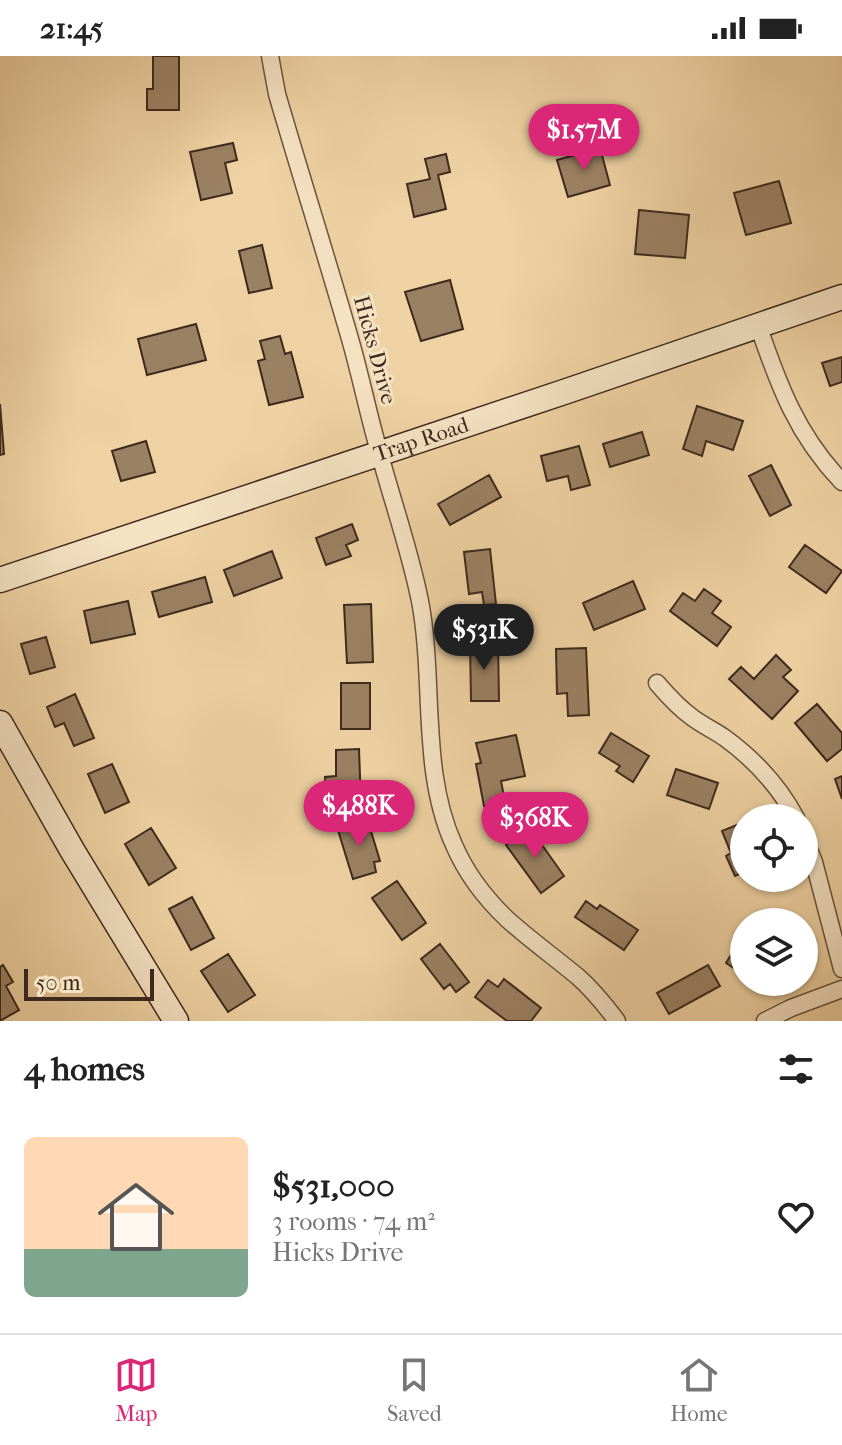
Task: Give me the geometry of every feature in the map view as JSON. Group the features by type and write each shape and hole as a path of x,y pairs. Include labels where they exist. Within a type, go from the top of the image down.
{"main road":[{"name":"Trap Road","path":"4,581 842,297"},
{"path":"0,723 72,850 176,1021"}],"street":[{"name":"Hicks Drive","path":"270,56 277,94 349,333 420,601 435,782 441,813 454,846 485,896 507,919 579,978 617,1021"},
{"path":"758,325 791,411 808,441 842,482"},
{"path":"657,683 673,702 748,757 769,777 788,804"},
{"path":"818,877 842,969"},
{"path":"765,1021 842,989"}],"building":[{"path":"153,56 179,56 179,110 147,110 147,89 153,89"},
{"path":"233,143 237,160 225,163 232,193 201,200 190,152"},
{"path":"600,148 610,185 568,197 557,160"},
{"path":"446,154 450,172 438,175 446,209 414,217 407,184 430,179 425,159"},
{"path":"779,181 791,223 746,235 734,193"},
{"path":"639,210 689,215 685,258 635,254"},
{"path":"262,245 272,288 249,293 239,251"},
{"path":"450,280 463,329 421,341 405,292"},
{"path":"196,324 206,360 147,375 138,339"},
{"path":"280,336 285,354 291,352 303,397 269,405 258,361 265,359 260,341"},
{"path":"842,357 842,382 830,386 822,363"},
{"path":"0,404 4,454 0,455"},
{"path":"697,406 743,421 733,450 706,441 702,456 683,449"},
{"path":"642,432 649,455 610,467 603,444"},
{"path":"146,441 155,472 121,481 112,451"},
{"path":"579,446 590,485 571,490 568,476 547,481 541,456"},
{"path":"771,465 791,505 770,516 749,476"},
{"path":"489,475 501,497 450,525 438,504"},
{"path":"352,524 358,540 346,545 351,556 326,565 316,538"},
{"path":"805,545 842,571 826,593 789,567"},
{"path":"490,549 496,604 484,605 482,592 469,594 464,552"},
{"path":"272,551 282,578 234,596 224,570"},
{"path":"205,577 212,602 159,617 152,592"},
{"path":"633,581 645,609 594,630 583,603"},
{"path":"704,589 721,601 712,613 731,627 717,646 670,611 683,593 695,601"},
{"path":"128,601 135,634 91,643 84,611"},
{"path":"371,604 373,662 347,663 344,605"},
{"path":"46,637 55,667 30,674 21,644"},
{"path":"470,642 498,642 499,701 471,701"},
{"path":"586,648 589,715 568,716 567,693 557,694 556,649"},
{"path":"776,655 791,670 783,677 798,691 772,719 729,679 741,667 754,679"},
{"path":"341,683 370,683 370,729 341,729"},
{"path":"75,694 94,738 74,746 64,723 55,727 47,707"},
{"path":"817,704 842,733 842,749 827,761 795,723"},
{"path":"611,733 649,756 633,782 616,771 620,766 599,753"},
{"path":"516,735 525,776 501,781 505,802 484,806 476,764 481,763 476,743"},
{"path":"359,749 361,804 335,804 334,796 326,797 325,777 336,776 336,750"},
{"path":"112,764 129,802 105,813 88,774"},
{"path":"676,769 718,783 709,809 667,795"},
{"path":"842,776 842,799 835,779"},
{"path":"367,818 380,861 374,862 376,872 353,879 337,827"},
{"path":"151,828 176,868 149,885 125,844"},
{"path":"530,828 564,876 541,893 506,845"},
{"path":"730,828 730,851 722,831"},
{"path":"397,881 426,923 402,940 372,898"},
{"path":"192,897 214,938 191,950 169,909"},
{"path":"586,901 597,909 600,905 638,930 624,950 575,917"},
{"path":"440,944 469,982 456,992 450,984 444,989 421,959"},
{"path":"228,954 255,995 228,1012 201,971"},
{"path":"3,965 13,982 6,986 19,1010 0,1021 0,967"},
{"path":"708,965 720,986 669,1014 657,993"},
{"path":"504,979 541,1008 531,1021 507,1021 475,997 488,980 498,987"}]}
